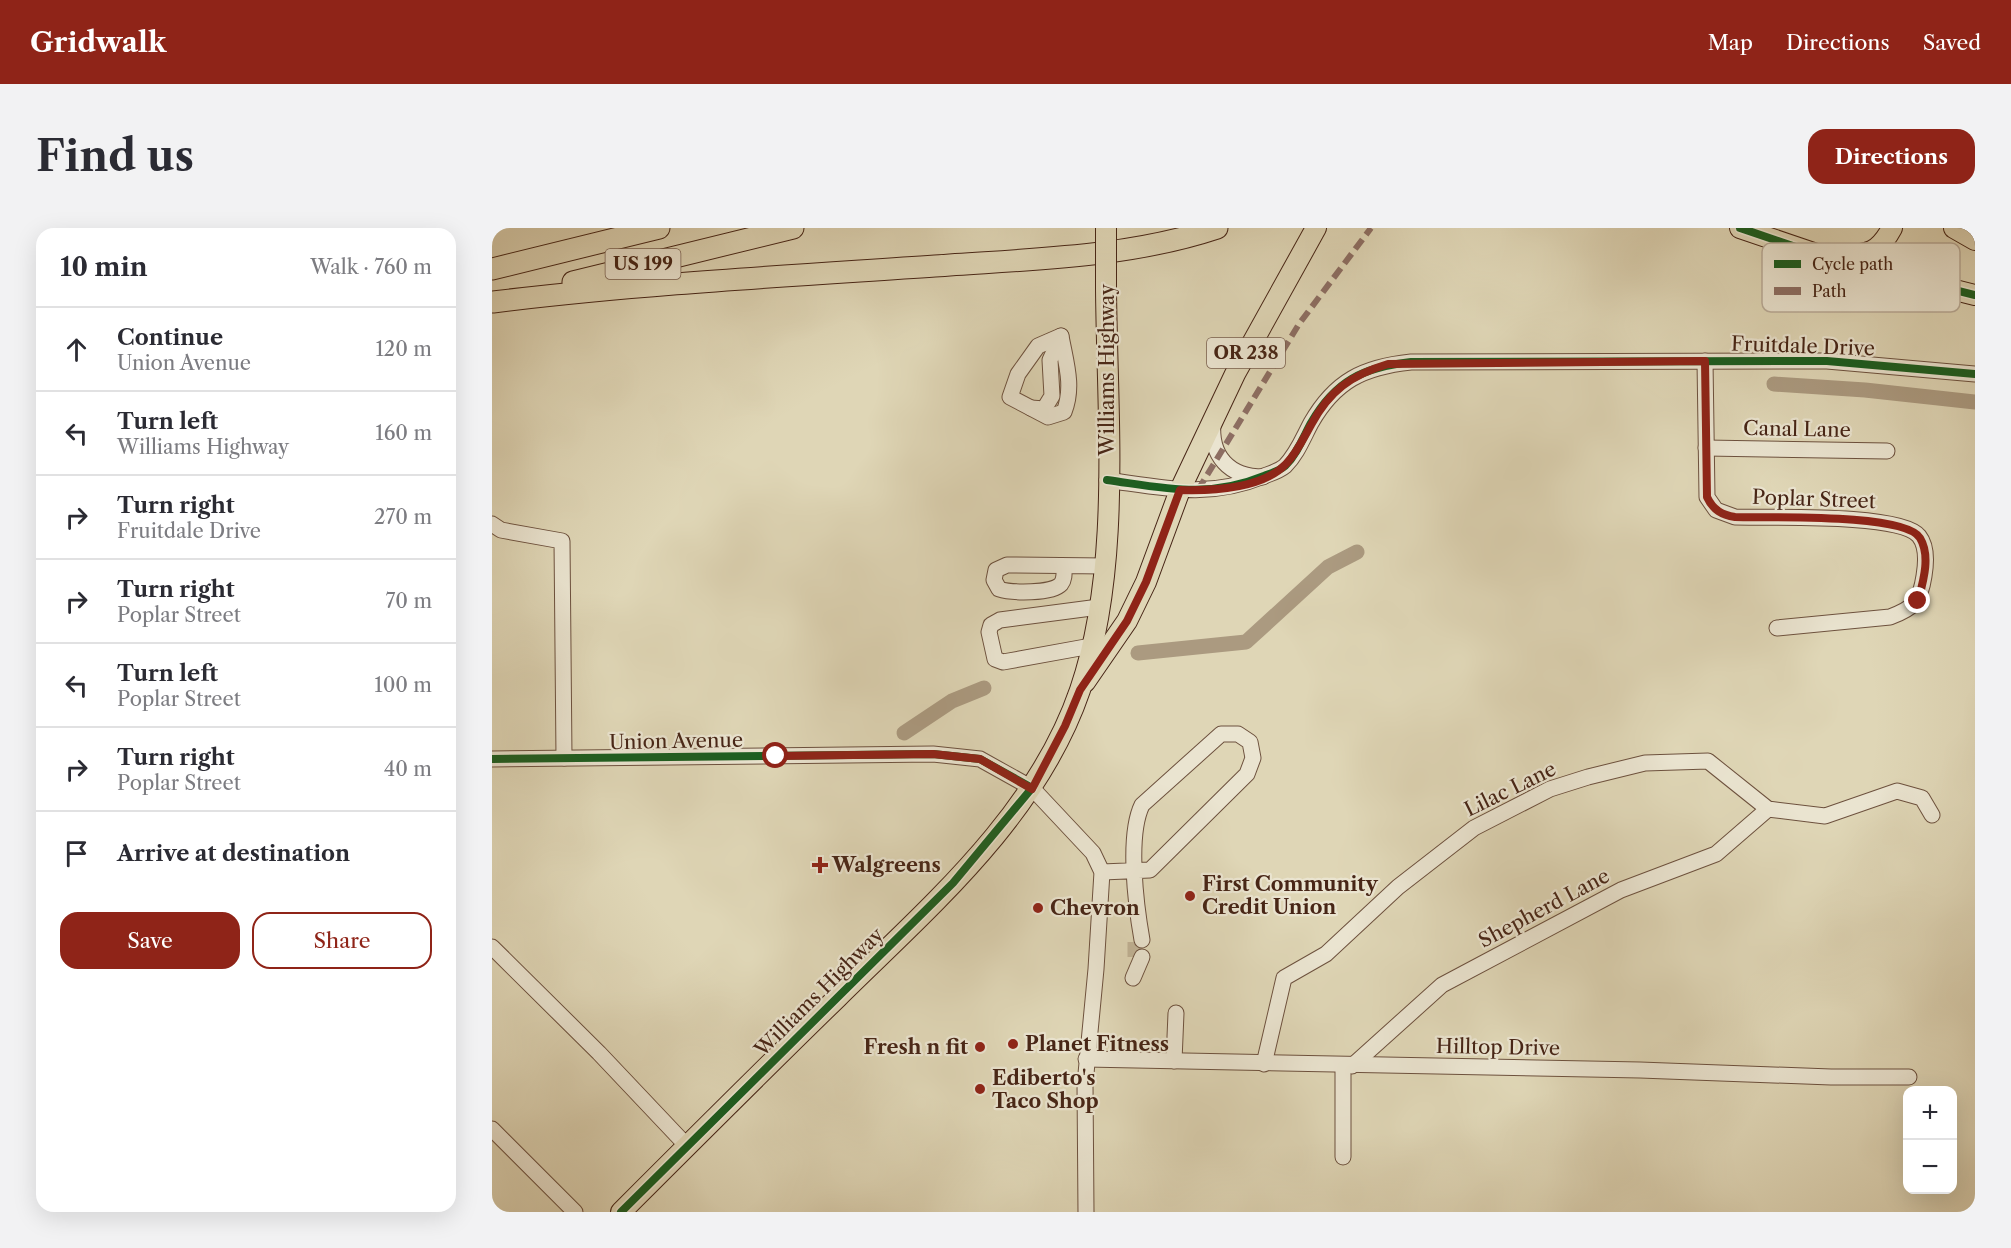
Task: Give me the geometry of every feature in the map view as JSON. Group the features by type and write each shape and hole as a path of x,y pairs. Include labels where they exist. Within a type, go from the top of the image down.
{"highway":[{"name":"US 199","path":"492,269 659,228"},
{"name":"US 199","path":"492,302 793,228"},
{"path":"492,302 584,291 1051,257 1175,242 1217,228"}],"main road":[{"name":"Williams Highway","path":"621,1212 953,884 1032,789 1065,726 1080,690 1091,646 1105,566 1106,228"},
{"name":"Williams Highway","path":"1080,690 1127,621 1146,582 1180,490 1213,420 1275,298 1316,228"},
{"path":"1740,228 1784,243"},
{"path":"1884,243 1892,228"},
{"path":"1954,228 1975,240"},
{"path":"1960,291 1975,295"}],"street":[{"path":"1061,336 1070,381 1069,400 1064,412 1048,417 1010,397 1018,374 1038,346 1061,336"},
{"name":"Poplar Street","path":"1705,361 1707,497 1716,510 1725,516 1863,520 1894,524 1909,528 1919,536 1925,549 1925,575 1918,601 1906,611 1890,617 1777,628"},
{"name":"Fruitdale Drive","path":"1107,480 1180,490 1234,488 1263,477 1285,465 1299,449 1326,399 1340,385 1364,372 1388,364 1827,361 1975,374"},
{"path":"1213,420 1212,436 1219,458 1235,472 1263,477"},
{"name":"Canal Lane","path":"1706,448 1887,451"},
{"path":"492,524 501,530 562,541 564,758"},
{"path":"1064,566 1105,566"},
{"path":"1091,646 1003,663 995,659 989,632 991,625 1000,620 1099,607"},
{"path":"1086,1212 1086,1059 1096,969 1102,872 1134,871 1150,870 1247,774 1253,758 1253,749 1245,737 1221,734 1142,805 1135,820 1134,871 1139,940"},
{"name":"Union Avenue","path":"492,759 933,754 980,759 1032,789 1093,853 1102,872"},
{"name":"Lilac Lane","path":"1264,1064 1284,978 1326,954 1398,886 1474,828 1550,789 1646,763 1708,760 1768,809"},
{"path":"1768,809 1825,816 1897,791 1922,798 1932,815"},
{"name":"Shepherd Lane","path":"1348,1066 1442,985 1621,890 1716,854 1768,809"},
{"path":"492,947 599,1053 687,1146"},
{"path":"1133,978 1138,957"},
{"path":"1174,1061 1176,1013"},
{"name":"Hilltop Drive","path":"1086,1059 1909,1077"},
{"path":"1343,1156 1348,1066"},
{"path":"492,1129 575,1212"}],"waterway":[{"path":"1774,384 1865,390 1975,402"},
{"path":"1138,653 1246,642 1328,567 1357,552"},
{"path":"904,733 952,701 984,688"}],"tunnel":[{"path":"1135,940 1135,957"}],"marked path":[{"path":"1198,490 1299,324 1371,228"}],"cycle path":[{"path":"1740,228 1784,243"},
{"path":"1960,291 1975,295"},
{"path":"1107,480 1186,490 1224,487 1273,473 1283,468 1289,461 1330,396 1365,372 1394,364 1411,362 1827,361 1975,374"},
{"path":"492,759 933,754 980,759 1032,788 953,883 621,1212"}],"place":[{"name":"Walgreens","path":"820,865"},
{"name":"First Community Credit Union","path":"1190,896"},
{"name":"Chevron","path":"1038,908"},
{"name":"Planet Fitness","path":"1013,1044"},
{"name":"Fresh n fit","path":"980,1047"},
{"name":"Ediberto's Taco Shop","path":"980,1089"}],"route":[{"path":"776,756 933,754 980,759 1032,789 1065,726 1080,690 1127,621 1146,582 1180,490 1234,488 1275,472 1285,465 1299,449 1326,399 1340,385 1364,372 1388,364 1705,361 1707,497 1710,504 1725,516 1863,520 1909,528 1919,536 1925,549 1925,575 1918,601"}]}
